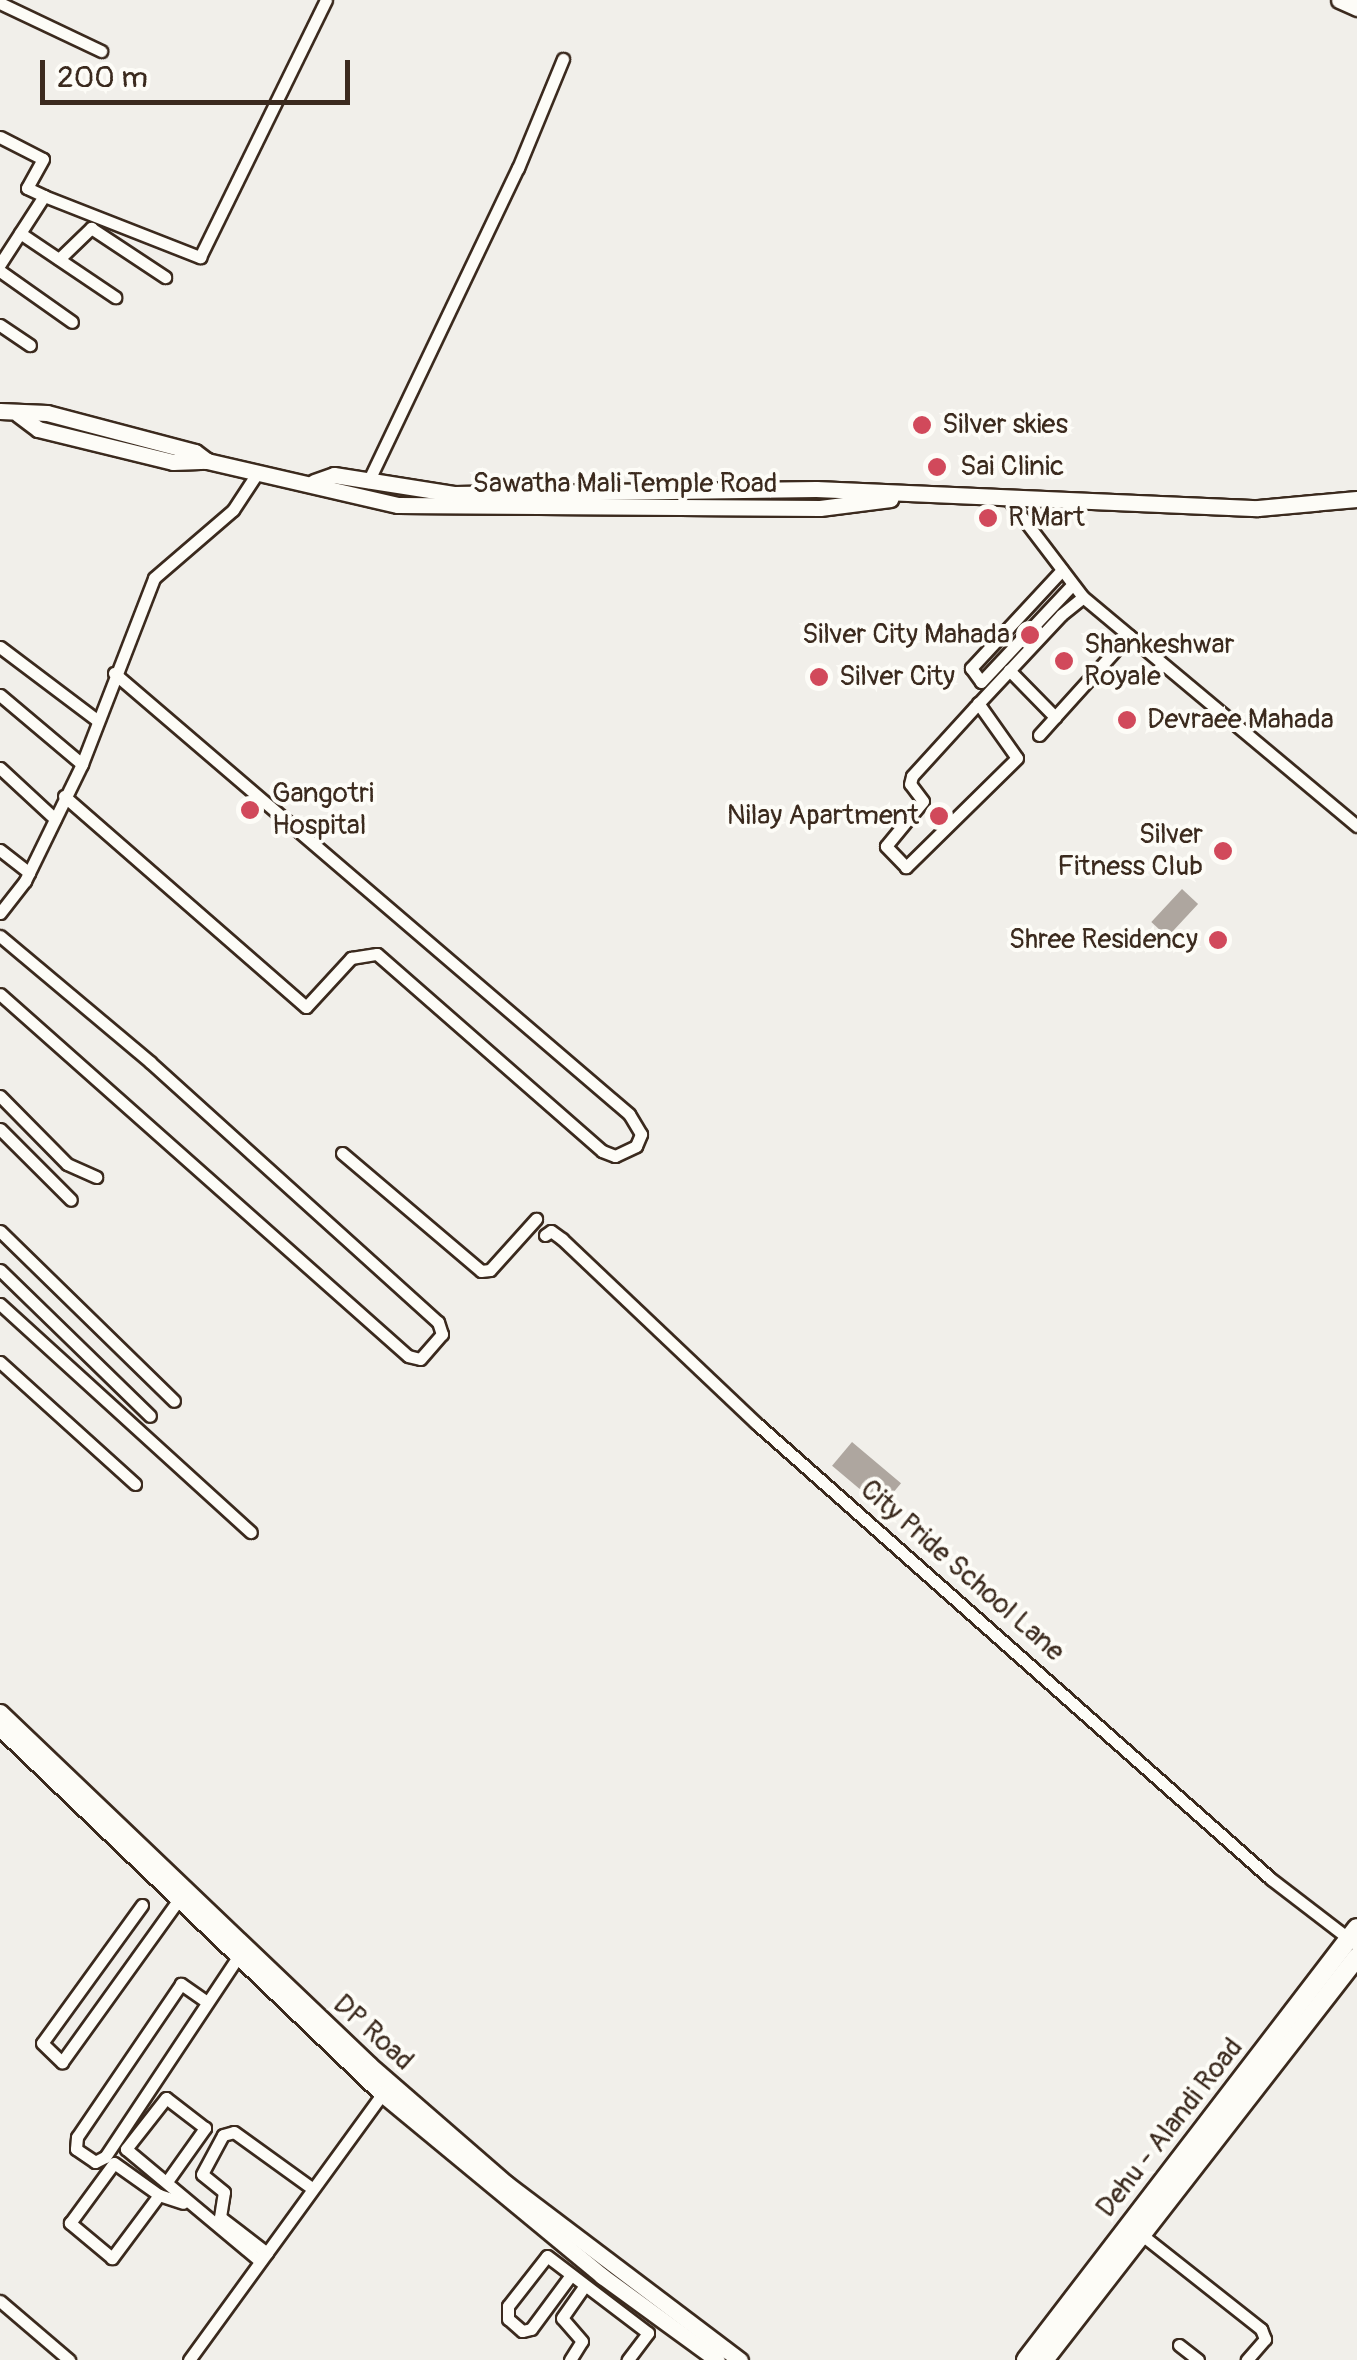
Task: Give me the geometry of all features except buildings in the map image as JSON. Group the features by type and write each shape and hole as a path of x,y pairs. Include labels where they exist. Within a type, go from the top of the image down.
{"main road":[{"name":"Dehu - Alandi Road","path":"1026,2360 1355,1934"},
{"name":"Dehu - Alandi Road","path":"1044,2360 1357,1958"}],"street":[{"path":"0,137 43,159 28,188 197,258 326,0"},
{"path":"1339,0 1357,8"},
{"path":"0,3 101,51"},
{"path":"368,482 518,168 563,59"},
{"path":"44,196 0,267 72,322"},
{"path":"59,259 90,228 165,277"},
{"path":"20,233 116,296"},
{"path":"0,325 30,345"},
{"name":"Sawatha Mali Temple Road","path":"0,411 47,412 195,452 207,461 314,482 332,492 452,510 820,508 939,493"},
{"path":"0,913 29,873 82,764 114,674 160,570 234,510 258,472"},
{"name":"Sawatha Mali Temple Road","path":"314,482 334,476 454,494 939,493 1295,508 1357,499"},
{"path":"1006,496 1078,591 1357,826"},
{"path":"1062,570 971,668 981,682 1078,591"},
{"path":"978,703 1017,758 906,867 886,846 923,801 909,780 1078,591"},
{"path":"1039,735 1129,635"},
{"path":"0,647 97,720"},
{"path":"1009,670 1056,716"},
{"path":"64,796 306,1006 351,958 377,954 602,1150 615,1156 636,1146 641,1134 630,1114 114,674"},
{"path":"0,695 82,764"},
{"path":"0,768 55,819"},
{"path":"0,850 29,873"},
{"path":"0,936 178,1088 438,1322 442,1334 420,1358 408,1356 0,994"},
{"path":"0,1096 67,1164 96,1176"},
{"path":"0,1129 71,1200"},
{"path":"342,1153 481,1271 490,1270 536,1219"},
{"path":"0,1230 174,1401"},
{"name":"City Pride School Lane","path":"548,1233 756,1423 1271,1878 1355,1934"},
{"path":"2,1277 150,1416"},
{"path":"0,1304 251,1532"},
{"path":"0,1362 134,1484"},
{"name":"DP Road","path":"0,1712 242,1952 386,2088 587,2264 740,2360"},
{"name":"DP Road","path":"0,1728 178,1899 242,1952"},
{"path":"142,1905 42,2044 62,2062 178,1899"},
{"path":"207,2002 181,1984 78,2137 76,2149 95,2162 105,2156 242,1952"},
{"path":"189,2360 386,2088"},
{"name":"DP Road","path":"386,2088 718,2360"},
{"path":"168,2180 205,2128 166,2098 126,2150 168,2180 184,2203"},
{"path":"264,2257 220,2217 224,2192 202,2174 223,2136 234,2132 313,2189"},
{"path":"159,2195 112,2258 70,2223 114,2163 159,2195 184,2203 264,2257"},
{"path":"1142,2235 1261,2329 1265,2339 1248,2360"},
{"path":"577,2280 531,2329 522,2331 508,2319 508,2306 547,2256 648,2333 628,2360"},
{"path":"570,2360 582,2341 562,2318 587,2264"},
{"path":"0,2301 70,2360"},
{"path":"1179,2345 1198,2360"}],"shaded area":[{"path":"1182,889 1198,904 1167,937 1151,922"},
{"path":"852,1442 901,1483 881,1507 832,1466"}],"place":[{"name":"Silver skies","path":"922,425"},
{"name":"Sai Clinic","path":"937,467"},
{"name":"R Mart","path":"988,518"},
{"name":"Silver City Mahada","path":"1030,635"},
{"name":"Shankeshwar Royale","path":"1064,661"},
{"name":"Silver City","path":"819,677"},
{"name":"Devraee Mahada","path":"1127,720"},
{"name":"Gangotri Hospital","path":"250,810"},
{"name":"Nilay Apartment","path":"939,816"},
{"name":"Silver Fitness Club","path":"1223,851"},
{"name":"Shree Residency","path":"1218,940"}]}
